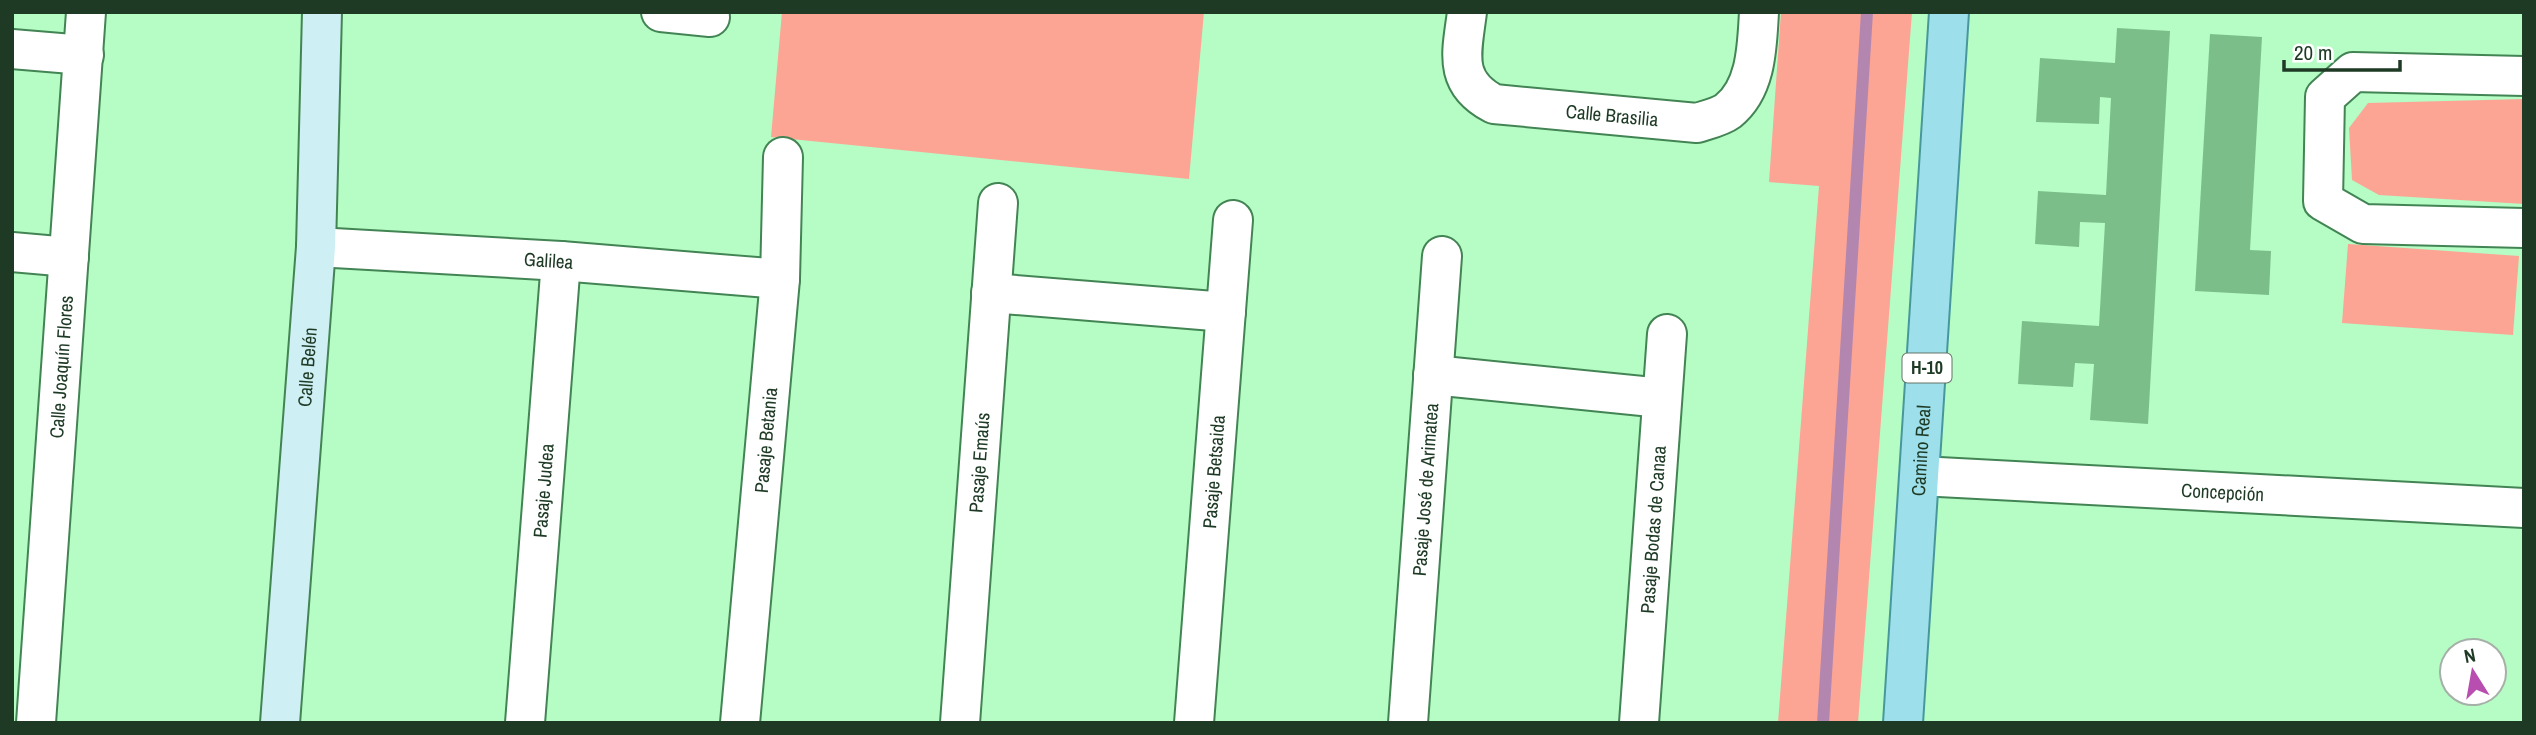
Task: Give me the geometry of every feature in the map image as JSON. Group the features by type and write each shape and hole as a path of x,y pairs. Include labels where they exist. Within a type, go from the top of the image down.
{"main road":[{"name":"Camino Real","path":"1903,723 1949,12"}],"street":[{"name":"Calle Joaquín Flores","path":"36,723 86,12"},
{"name":"Calle Belén","path":"280,723 316,247 321,12"},
{"path":"661,12 710,18"},
{"name":"Calle Brasilia","path":"1467,12 1461,62 1465,76 1472,89 1494,104 1697,123 1727,111 1745,91 1756,60 1759,12"},
{"path":"12,49 84,55"},
{"path":"2524,76 2353,72 2325,97 2323,201 2363,224 2524,228"},
{"name":"Pasaje Betania","path":"740,723 780,279 783,157"},
{"name":"Pasaje Emaús","path":"960,723 998,203"},
{"name":"Pasaje Betsaida","path":"1194,723 1233,220"},
{"name":"Galilea","path":"316,247 561,261 780,279"},
{"path":"12,252 69,257"},
{"name":"Pasaje José de Arimatea","path":"1408,723 1442,256"},
{"name":"Pasaje Judea","path":"525,723 561,261"},
{"path":"991,293 1226,312"},
{"name":"Pasaje Bodas de Canaa","path":"1639,723 1667,334"},
{"path":"1433,375 1662,398"},
{"name":"Concepción","path":"1920,476 2524,508"}],"shaded area":[{"path":"782,12 1204,12 1189,179 771,137"},
{"path":"1781,12 1912,12 1858,723 1778,723 1819,186 1769,182"},
{"path":"2524,99 2524,204 2379,195 2352,180 2349,128 2368,103"},
{"path":"2348,244 2519,256 2513,335 2342,323"}],"building":[{"path":"2117,28 2170,31 2148,424 2090,420 2094,364 2075,363 2073,387 2018,384 2022,321 2099,326 2105,223 2080,222 2079,247 2035,244 2038,191 2106,195 2111,98 2100,97 2099,124 2036,122 2040,58 2115,63"},
{"path":"2210,34 2262,37 2250,250 2271,251 2269,295 2195,291"}],"waterway":[{"path":"1823,723 1867,12"}]}
